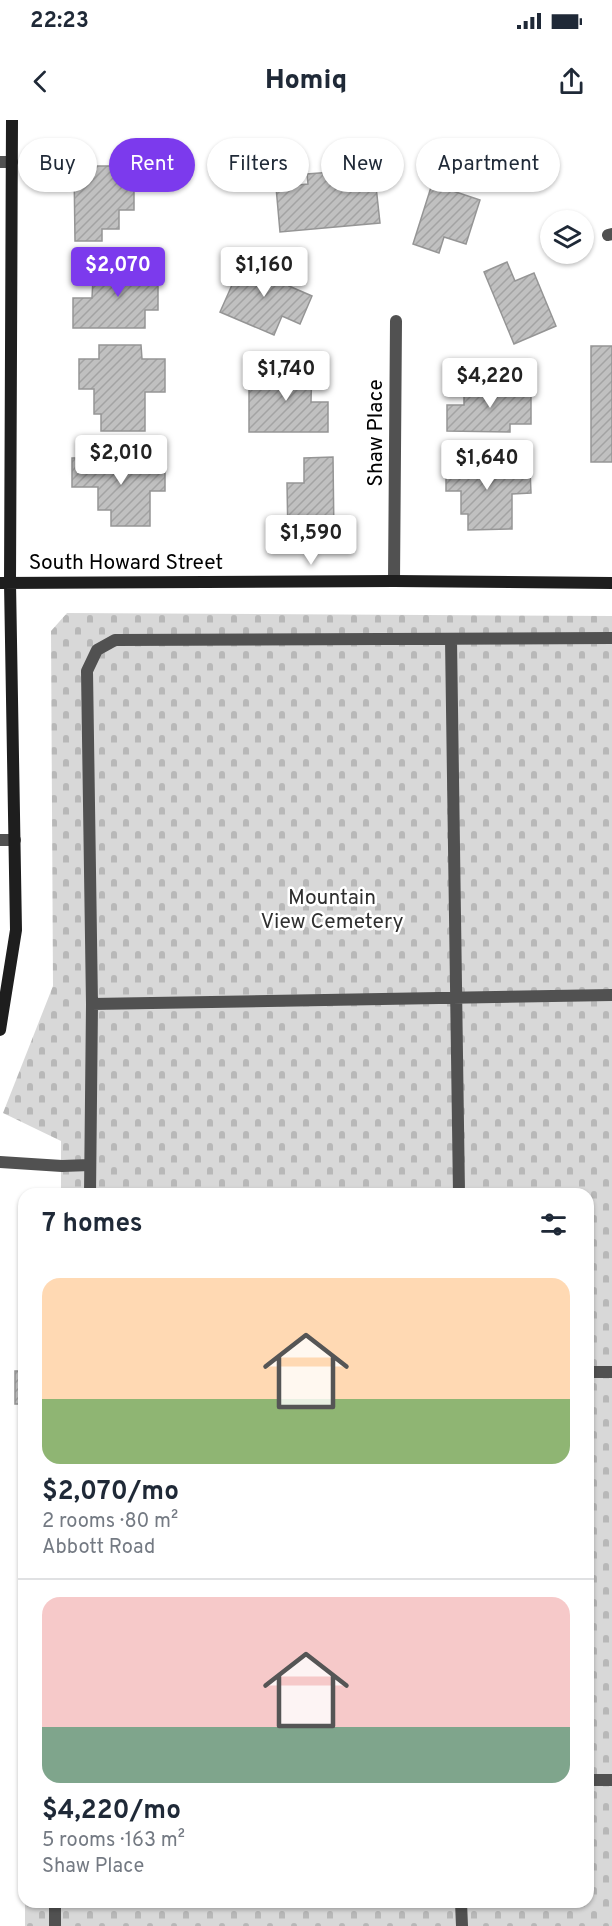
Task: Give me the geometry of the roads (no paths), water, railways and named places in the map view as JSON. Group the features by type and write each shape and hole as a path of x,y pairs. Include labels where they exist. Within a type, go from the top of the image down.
{"main road":[{"path":"0,1030 16,930 15,840 5,583 6,162 12,120"},
{"name":"South Howard Street","path":"5,583 394,581 612,583"}],"street":[{"name":"Shaw Place","path":"394,581 396,321"},
{"path":"90,1188 92,1004 87,671 97,650 115,640 612,638"},
{"path":"451,639 459,1188"},
{"path":"0,840 15,840"},
{"path":"92,1004 612,995"},
{"path":"0,1162 62,1166 90,1165"},
{"path":"594,1372 612,1372"},
{"path":"594,1780 612,1780"},
{"path":"55,1908 55,1926"},
{"path":"461,1908 462,1926"}],"park label":[{"name":"Mountain View Cemetery","path":"332,910"}]}
